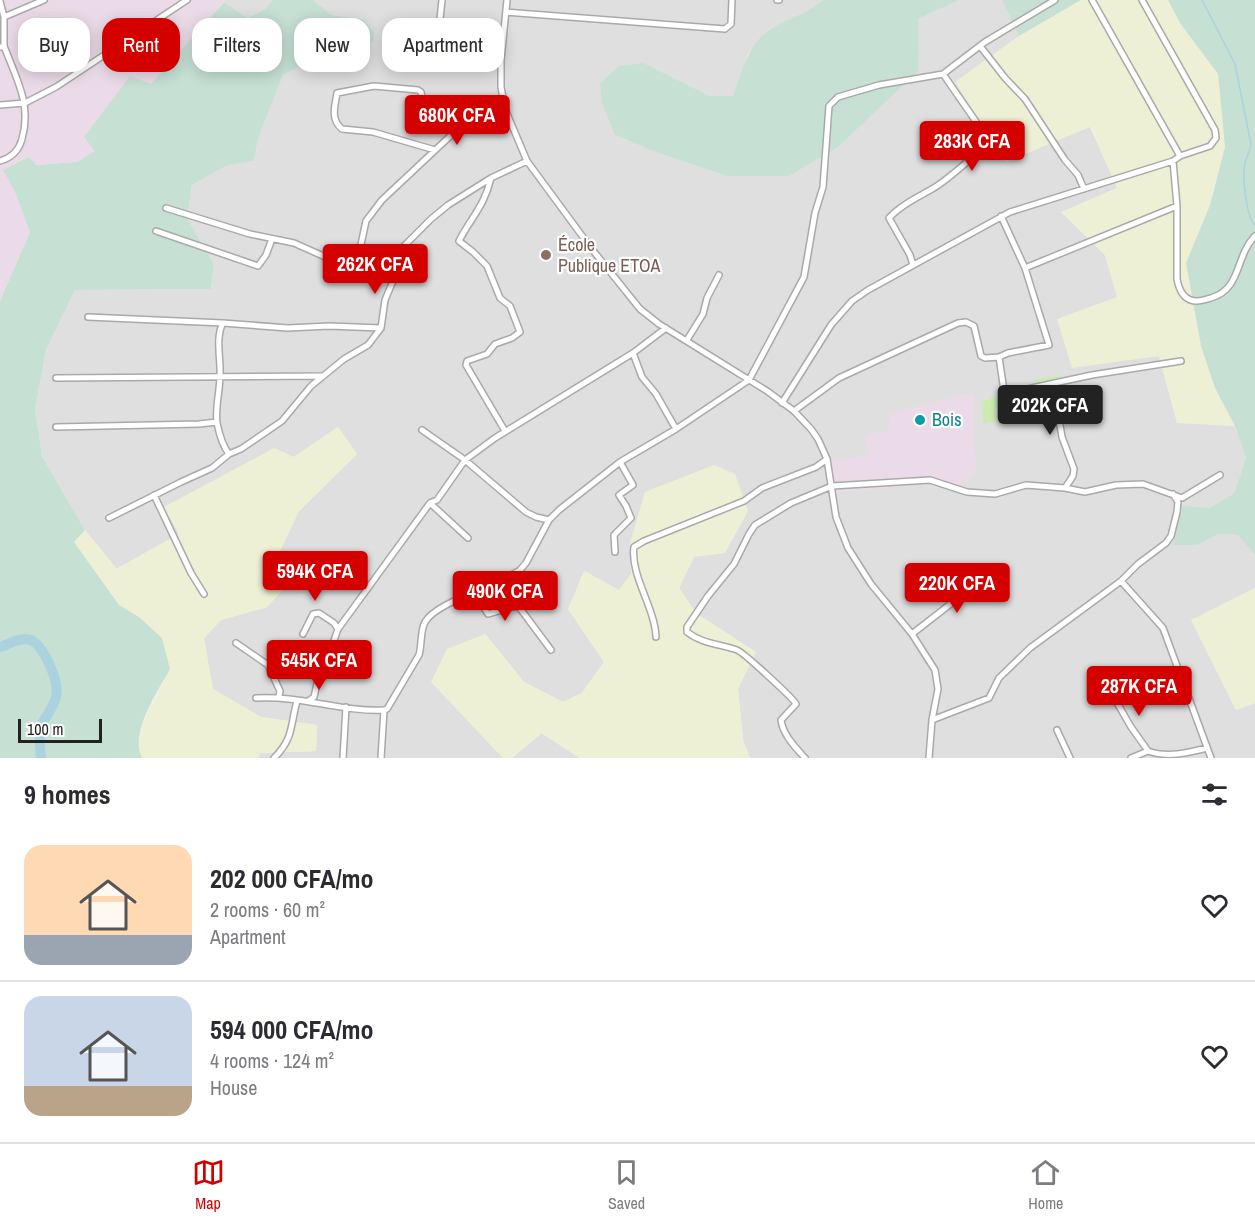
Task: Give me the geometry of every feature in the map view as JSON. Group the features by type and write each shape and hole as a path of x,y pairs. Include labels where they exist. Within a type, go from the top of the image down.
{"street":[{"path":"4,17 44,0"},
{"path":"0,105 25,103 56,87 187,0"},
{"path":"440,18 442,0"},
{"path":"507,0 500,73 504,109 527,161 632,302 666,328 783,403 811,429 826,459 836,517 848,548 871,584 912,634 930,661 937,677 938,689 928,758"},
{"path":"506,12 725,29 731,24 732,0"},
{"path":"256,698 279,696 297,701 346,707 387,709 419,655 424,623 427,620 439,610 520,570 549,520 559,510 620,462 676,429 749,380 804,277 813,220 823,187 829,106 832,100 879,86 942,74 990,38 1055,0"},
{"path":"1092,0 1180,156"},
{"path":"783,403 827,331 846,307 868,290 1001,216 1035,203 1173,161 1180,156 1210,146 1216,138 1215,130 1142,0"},
{"path":"0,1 4,17 2,46 25,103 26,125 21,144 12,156 0,161"},
{"path":"980,46 1025,99 1065,160 1078,175 1084,189"},
{"path":"913,265 910,255 889,218 934,188 980,151 987,144 988,139 942,74"},
{"path":"435,150 373,132 342,129 335,120 337,93 374,86 417,90 421,92 425,110 462,125"},
{"path":"166,208 250,234 294,243 332,260 357,263 366,221 382,200 462,125 504,109"},
{"path":"109,518 212,468 229,454 242,449 282,421 311,386 368,345 381,328 385,300 393,281 393,266 401,249 430,219 448,205 491,178 527,161"},
{"path":"1173,161 1177,279 1184,296 1199,302 1218,296 1225,291 1233,282 1241,258 1255,236"},
{"path":"491,178 484,201 470,220 459,242 487,266 500,298 510,306 520,332 495,345 487,354 467,362 466,365 506,431"},
{"path":"1025,268 1176,206"},
{"path":"794,411 839,378 958,323 966,322 974,326 982,357 999,357 1008,352 1049,345 1025,268 1001,216"},
{"path":"156,231 258,266 273,239"},
{"path":"687,340 705,309 707,298 719,275"},
{"path":"88,317 288,328 329,326 381,328"},
{"path":"223,323 220,337 217,422 222,442 229,454"},
{"path":"308,701 314,697 320,671 338,629 430,503 437,500 465,460 506,431 633,353 666,328"},
{"path":"633,353 642,377 660,400 676,429"},
{"path":"999,357 1004,391 1008,393 1092,375 1181,361"},
{"path":"56,378 322,376"},
{"path":"1050,384 1056,402 1062,437 1074,469 1073,476 1065,488"},
{"path":"56,428 217,422"},
{"path":"422,430 465,460 526,512 549,520"},
{"path":"656,637 656,626 633,555 634,548 644,541 744,501 762,488 816,467 826,459"},
{"path":"615,552 614,535 631,518 619,495 633,485 620,462"},
{"path":"805,758 789,739 781,724 781,720 796,704 795,700 783,692 738,650 722,647 687,632 687,627 708,596 734,564 755,525 791,503 832,486 930,480 967,492 995,494 1026,485 1085,492 1116,485 1143,484 1182,498 1220,475"},
{"path":"932,720 950,711 989,698 999,678 1030,648 1121,581 1138,564 1166,543 1171,536 1178,502 1173,494"},
{"path":"154,495 191,573 204,594"},
{"path":"430,503 468,538"},
{"path":"912,634 971,588 977,574"},
{"path":"1121,581 1163,628 1211,758"},
{"path":"474,592 488,614 512,607 522,610 551,650"},
{"path":"303,634 313,614 319,613 334,623 338,629"},
{"path":"236,643 268,665 279,696"},
{"path":"1112,694 1148,751 1158,757 1207,748"},
{"path":"274,758 282,750 289,737 297,701"},
{"path":"343,758 346,707"},
{"path":"381,758 384,710"},
{"path":"1057,730 1070,758"},
{"path":"1131,758 1148,751"}],"shaded area":[{"path":"0,0 225,0 210,18 192,18 192,39 180,53 180,18 102,18 102,72 163,72 96,151 78,162 36,165 14,190 30,232 0,301"},
{"path":"225,0 273,0 265,9 248,18 224,2"},
{"path":"313,0 823,0 813,9 768,30 748,54 733,96 710,96 644,63 615,135 650,150 726,176 919,70 918,19 960,0 1002,0 1019,36 956,82 1090,127 1118,188 1062,212 1105,255 1118,298 1159,356 1177,422 1235,426 1246,458 1234,493 1209,508 1198,545 1219,534 1239,535 1255,555 1255,588 1192,620 1236,710 1255,703 1255,758 750,758 743,740 738,689 696,613 679,588 694,557 630,543 631,574 619,591 585,571 568,609 604,662 582,693 563,702 524,682 485,634 432,682 503,758 258,758 260,753 316,751 317,725 261,717 212,689 204,638 221,620 267,607 294,577 273,565 299,511 357,454 338,427 294,457 165,507 179,534 116,569 85,530 42,456 35,410 46,350 75,290 211,289 214,264 187,218 192,185 227,164 254,161 258,139 283,75 294,70 294,72 370,72 370,18 332,15"},
{"path":"974,394 973,429 976,468 974,475 965,483 943,487 926,485 836,492 830,461 866,456 868,453 865,444 867,437 871,433 886,433 889,426 889,414"},
{"path":"541,733 580,758 512,758"}],"green space":[{"path":"273,0 313,0 332,15 355,18 294,18 294,70 283,75 258,139 254,161 227,165 192,185 187,218 214,264 211,289 75,290 46,350 35,410 42,456 85,530 74,542 119,605 139,617 162,638 170,669 152,700 142,725 139,748 142,758 0,758 0,301 30,232 14,190 3,170 29,157 36,165 77,162 95,151 84,137 130,76 151,84 162,72 180,72 180,51 192,38 192,72 282,72 282,18 248,18 265,9"},
{"path":"823,0 960,0 918,19 919,70 838,147 789,176 726,176 650,150 615,135 602,103 600,83 619,66 644,63 710,96 733,96 746,60 762,36"},
{"path":"1002,0 1081,0 1019,36"},
{"path":"1081,0 1168,0 1180,23 1218,74 1225,147 1210,205 1186,263 1201,346 1215,388 1235,426 1177,423 1159,356 1072,368 1057,319 1117,297 1105,255 1061,212 1117,188 1090,127 1006,162 955,82 1019,36"},
{"path":"1168,0 1255,0 1255,555 1238,535 1219,534 1198,545 1173,545 1183,506 1209,508 1234,493 1246,458 1235,426 1215,388 1201,346 1186,263 1210,205 1225,147 1218,74 1180,23"},
{"path":"224,2 248,18 210,18"},
{"path":"370,27 374,32 373,42 370,42"},
{"path":"1061,375 1066,409 1040,415 1035,380"},
{"path":"1015,394 1017,399 1013,407 1015,421 1007,425 1000,424 997,407 995,408 995,421 983,424 982,402"},
{"path":"338,427 357,454 299,511 273,565 294,577 267,607 221,620 204,638 213,689 261,717 317,725 316,751 260,753 258,758 142,758 139,753 140,728 170,669 139,617 119,605 74,542 85,530 117,569 179,534 164,507 274,448 294,457"},
{"path":"714,465 735,474 748,511 725,553 694,557 679,588 696,613 756,652 738,689 743,740 750,758 580,758 542,733 512,758 503,758 431,682 447,649 485,634 524,682 563,702 582,693 604,662 568,609 584,571 619,590 631,574 630,543 645,492"},
{"path":"1255,588 1255,703 1236,710 1191,620"}],"waterway":[{"path":"1202,0 1235,64 1251,144 1245,163 1244,186 1249,214 1255,225"},
{"path":"0,647 19,640 31,640 41,649 53,674 57,691 41,726 41,758"}],"place":[{"name":"École Publique ETOA","path":"546,255"},
{"name":"Bois","path":"920,420"}]}
